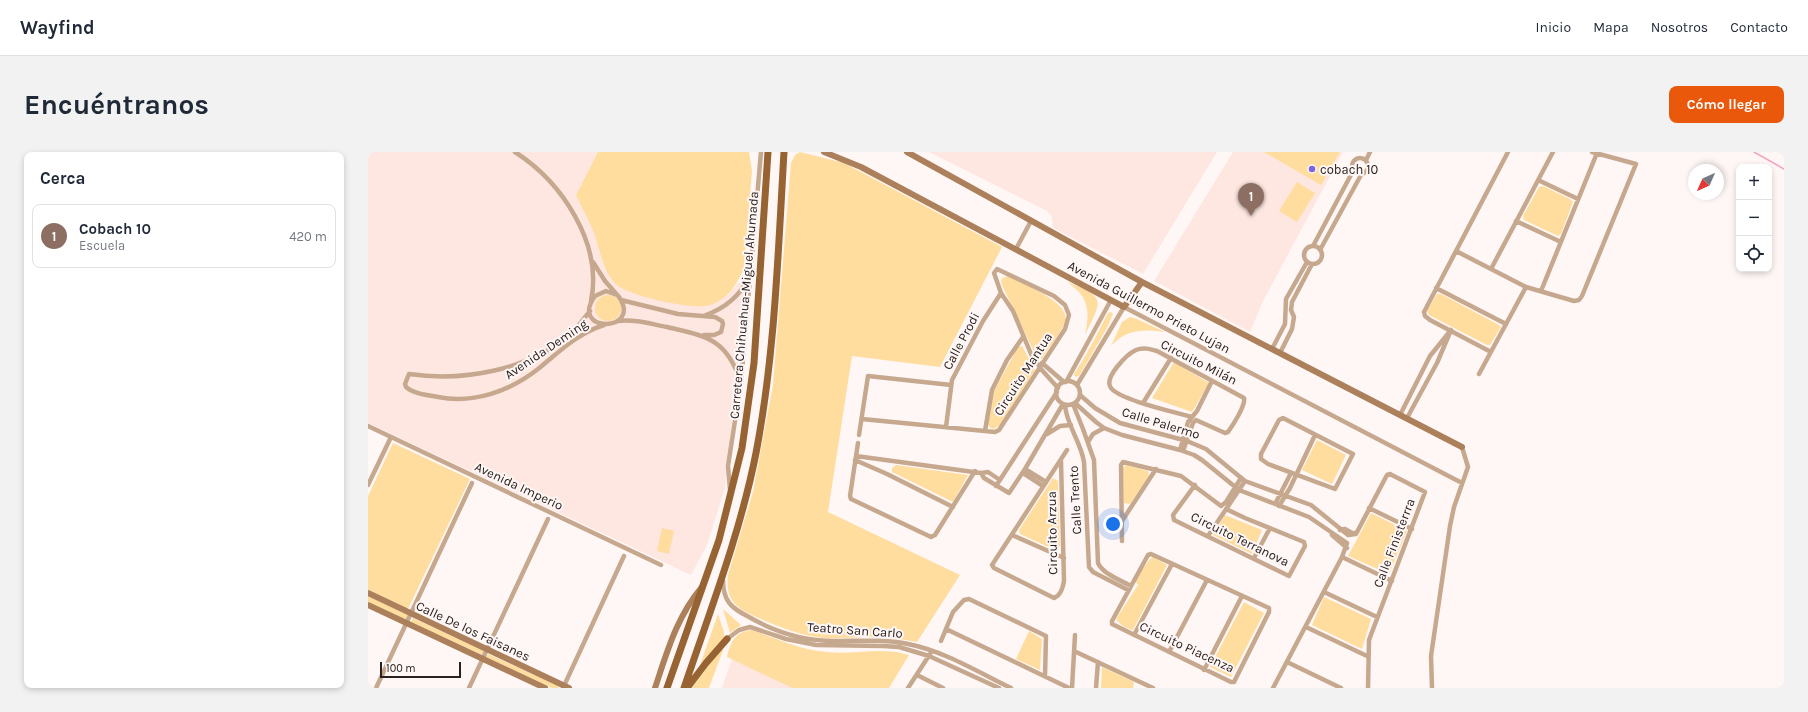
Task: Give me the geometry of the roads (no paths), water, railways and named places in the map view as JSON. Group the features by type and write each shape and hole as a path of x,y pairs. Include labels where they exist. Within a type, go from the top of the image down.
{"main road":[{"name":"Carretera Chihuahua-Miguel Ahumada","path":"667,688 704,584 731,495 742,448 754,363 768,152"},
{"path":"686,688 724,572 746,497 765,403 777,279 784,152"},
{"path":"686,688 727,639"}],"street":[{"path":"515,152 535,166 561,193 577,220 592,261 605,281 621,300 623,311 618,321"},
{"path":"731,495 728,466 741,382 761,152"},
{"name":"Avenida Guillermo Prieto Lujan","path":"824,152 861,167 1124,307 1462,483"},
{"name":"Avenida Guillermo Prieto Lujan","path":"907,152 1142,282 1462,447"},
{"path":"1310,263 1305,256 1306,251 1313,246 1353,171 1352,166 1354,161 1361,158 1364,152"},
{"path":"1366,160 1370,152"},
{"path":"1491,352 1425,316 1424,312 1508,152"},
{"path":"1491,269 1553,152"},
{"path":"1456,251 1526,287 1574,301 1579,300 1582,296 1636,164 1594,153 1578,199 1541,291"},
{"path":"1310,263 1318,263 1322,258 1320,250 1360,175 1368,170 1369,165 1366,160 1361,158"},
{"path":"1353,171 1360,175"},
{"path":"1538,180 1578,199"},
{"path":"1016,249 1031,221"},
{"path":"1516,221 1561,242"},
{"path":"1313,246 1320,250"},
{"path":"592,261 594,282 590,311 595,321 604,325 618,321 643,322 700,335 710,339 727,353 734,362 741,382"},
{"path":"1272,349 1285,324 1286,299 1310,263"},
{"path":"1280,353 1292,329 1294,318 1291,310 1292,302 1310,263"},
{"name":"Circuito Mantua","path":"862,419 997,432 1000,430 1041,369 1065,329 1068,320 1068,311 1061,301 999,268 995,270 994,274 1001,293"},
{"path":"705,315 718,310 729,303 744,287 750,275"},
{"path":"1001,293 1013,311 1031,354 1057,390 1058,399 1064,404 1074,404 1080,395 1077,385 1124,307 1142,282"},
{"path":"1479,374 1526,287"},
{"path":"1436,288 1506,324"},
{"path":"591,301 600,293 612,292 617,295"},
{"name":"Calle Prodi","path":"946,427 951,384 984,321 1001,293"},
{"path":"621,300 678,314 705,315 719,318 724,324 723,329 718,334 700,335"},
{"path":"996,486 1057,390 1065,382 1111,300"},
{"name":"Avenida Deming","path":"590,311 574,331 565,339 532,357 506,367 461,376 441,377 409,374 406,387 414,391 443,398 465,399 487,395 510,387 528,377 576,339 585,333 604,325"},
{"path":"1400,415 1430,356 1446,334 1451,330"},
{"path":"1407,418 1432,372 1451,330"},
{"path":"985,431 992,390 1007,360 1023,337"},
{"name":"Circuito Milán","path":"1185,441 1193,423 1199,420 1227,433 1244,402 1242,396 1152,349 1137,350 1125,357 1110,378 1109,384 1120,396 1192,418"},
{"path":"1143,403 1171,358"},
{"path":"1037,362 1044,364 1065,382 1074,383 1077,385"},
{"path":"1424,368 1432,372"},
{"path":"859,435 868,376 951,384"},
{"path":"1182,450 1188,422 1197,411 1212,381"},
{"path":"1415,386 1422,390"},
{"name":"Calle Palermo","path":"1080,395 1095,408 1112,419 1185,441 1206,449 1243,479 1312,505 1346,534 1355,534"},
{"path":"978,472 984,478 1008,494 1024,471 1064,404"},
{"name":"Calle Trento","path":"1064,404 1084,462 1088,562 1093,572 1130,588"},
{"name":"Calle Palermo","path":"1074,404 1104,428 1122,435 1182,450 1202,460 1237,488 1309,517 1335,537 1346,542 1347,547 1342,557"},
{"name":"Calle Trento","path":"1074,404 1095,466 1098,563 1100,568 1130,588"},
{"path":"1284,418 1316,434 1351,452 1353,455 1334,489 1294,474 1261,459 1261,454 1279,420 1284,418"},
{"path":"1044,436 1056,428 1071,425"},
{"name":"Avenida Imperio","path":"368,426 660,565"},
{"path":"1088,442 1093,434 1104,428"},
{"path":"1277,505 1284,495 1316,434"},
{"path":"368,485 391,437"},
{"path":"858,443 850,496 851,499 933,537 978,472"},
{"path":"1432,688 1431,656 1449,534 1454,507 1468,466 1462,447"},
{"name":"Circuito Arzua","path":"1061,461 1064,558 1063,585 1058,596 1054,598 993,566 993,563 1067,450"},
{"path":"856,458 988,472 1000,480"},
{"path":"856,458 953,507"},
{"name":"Circuito Terranova","path":"1122,541 1121,463 1124,462 1182,476 1221,506 1237,488"},
{"path":"1122,521 1156,470"},
{"path":"1024,471 1045,484"},
{"name":"Calle Finisterrra","path":"1355,534 1385,477 1390,474 1425,493 1368,644 1368,688"},
{"path":"1208,536 1226,509 1243,479"},
{"path":"376,688 408,623 472,483"},
{"name":"Circuito Terranova","path":"1195,485 1173,515 1173,518 1289,576 1305,546 1303,542 1226,509"},
{"path":"1369,508 1412,529"},
{"path":"469,688 548,519"},
{"path":"1254,558 1270,528"},
{"path":"1335,537 1340,528"},
{"path":"1012,535 1064,558"},
{"name":"Circuito Piacenza","path":"1150,554 1154,554 1207,580 1267,607 1269,612 1234,681 1231,682 1134,635 1112,622 1150,554"},
{"path":"565,687 624,556"},
{"path":"1273,688 1342,557 1392,580"},
{"path":"1134,635 1172,564"},
{"name":"Teatro San Carlo","path":"724,572 724,595 731,605 747,616 775,630 819,640 908,644 1011,688"},
{"path":"1169,652 1207,580"},
{"path":"655,688 679,621 690,600 704,584"},
{"path":"1324,592 1377,617"},
{"name":"Calle De los Faisanes","path":"368,593 565,687"},
{"path":"1204,670 1242,596"},
{"path":"941,641 958,606 966,599 1045,635 1047,638 1045,676"},
{"name":"Calle De los Faisanes","path":"368,605 545,688"},
{"name":"Teatro San Carlo","path":"727,639 739,630 750,627 786,639 816,645 883,646 931,653 999,688"},
{"path":"1306,627 1367,656"},
{"path":"946,629 1069,688"},
{"path":"1072,688 1075,635"},
{"path":"1074,651 1153,688"},
{"path":"908,688 931,653"},
{"path":"1096,688 1098,662"},
{"path":"1287,662 1341,688"},
{"path":"916,675 943,688"}],"waterway":[{"path":"1754,152 1784,169"}],"place":[{"name":"cobach 10","path":"1312,169"},
{"name":"Cobach 10","path":"1251,216"}]}
